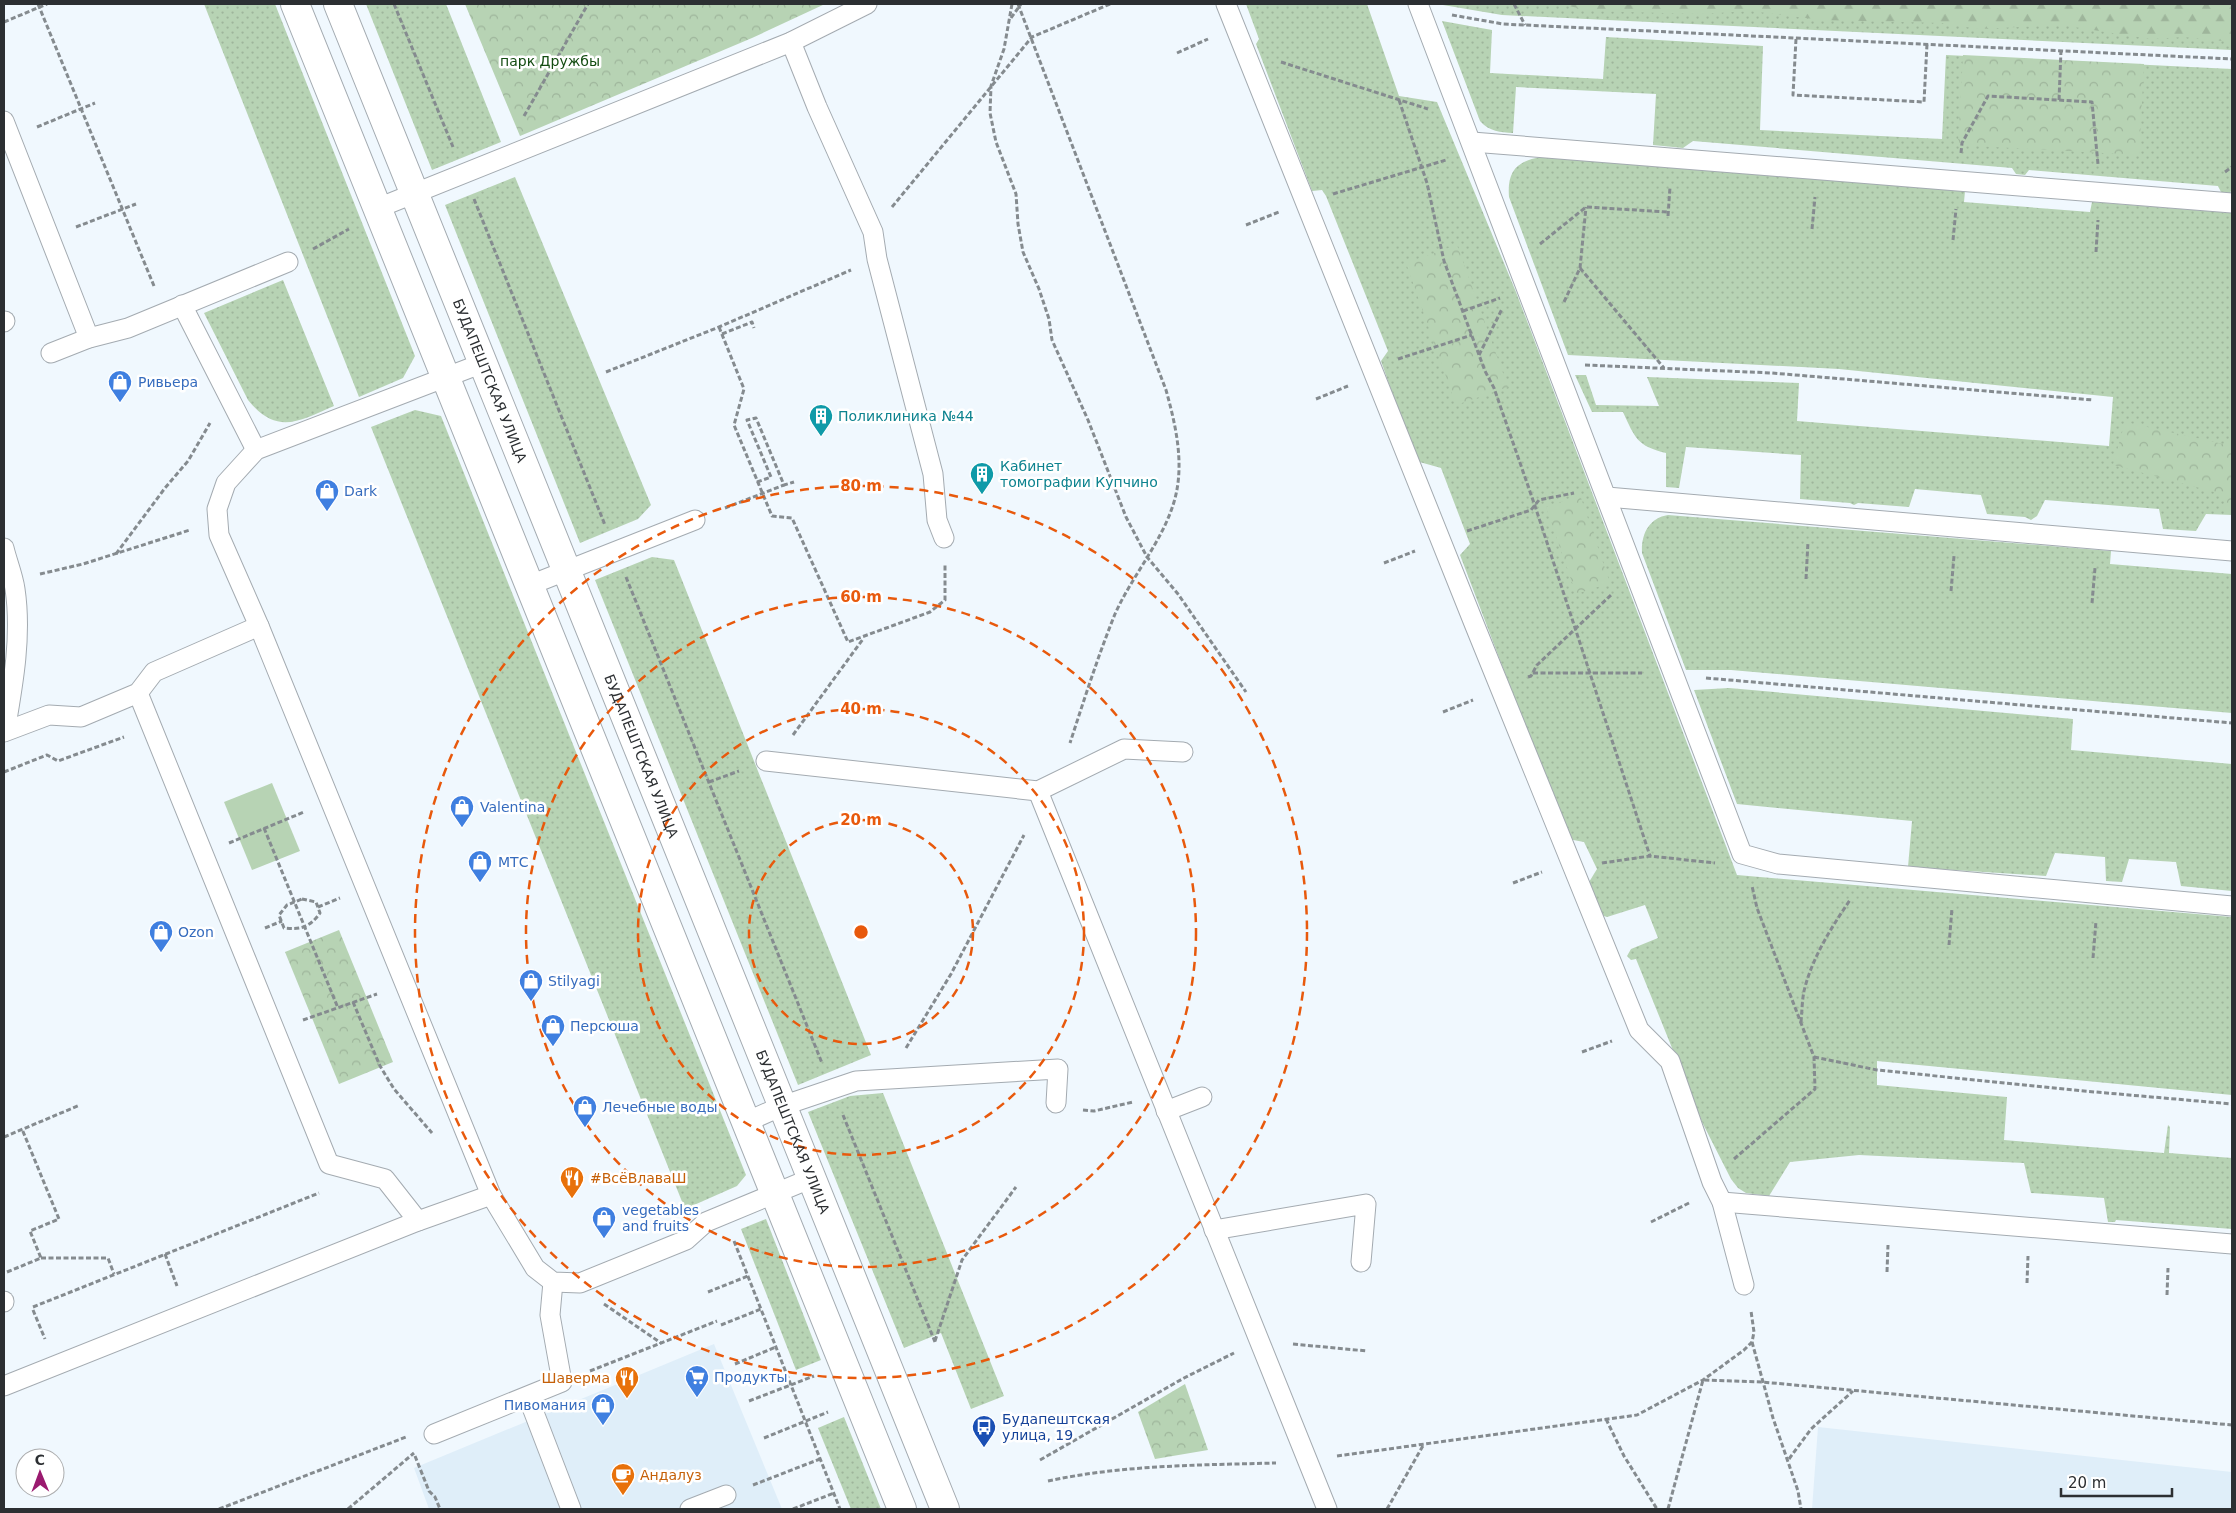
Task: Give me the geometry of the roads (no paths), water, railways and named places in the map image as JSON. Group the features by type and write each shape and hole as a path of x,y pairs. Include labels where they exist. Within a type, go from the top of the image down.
{"street":[{"path":"295,4 902,1509"},
{"name":"БУДАПЕШТСКАЯ УЛИЦА","path":"338,4 945,1509"}],"lane":[{"path":"378,208 791,42 868,4"},
{"path":"1226,4 1442,540 1498,689 1639,1030 1670,1061 1712,1182 1722,1202 1744,1284"},
{"path":"1419,5 1745,861 2232,906"},
{"path":"791,42 817,107 873,232 877,259 933,474 937,520 944,538"},
{"path":"7,130 89,338"},
{"path":"1474,146 2232,203"},
{"path":"51,353 89,338 128,328 288,262"},
{"path":"173,309 223,386 256,450"},
{"path":"483,363 256,450 226,483 217,509 219,534 259,626 491,1194 535,1268 553,1282 580,1283 686,1240 706,1222 812,1178"},
{"path":"1607,497 2232,551"},
{"path":"530,585 695,520"},
{"path":"4,548 15,589 16,664 5,731 49,715 82,717 138,693 154,672 259,626"},
{"path":"138,693 329,1164 385,1179 418,1221"},
{"path":"1041,799 1058,782 1124,749 1183,752"},
{"path":"766,761 1041,799"},
{"path":"1041,799 1327,1509"},
{"path":"746,1122 782,1106 832,1088 856,1081 890,1077 1058,1069 1056,1103"},
{"path":"1163,1103 1202,1097"},
{"path":"4,1386 418,1221 491,1194"},
{"path":"1722,1202 2232,1244"},
{"path":"1214,1230 1366,1204 1361,1262"},
{"path":"434,1434 562,1382 550,1315 553,1282"},
{"path":"528,1397 571,1509"},
{"path":"690,1509 726,1495"}],"place":[{"name":"Ривьера","path":"120,403"},
{"name":"Поликлиника №44","path":"821,437"},
{"name":"Кабинет томографии Купчино","path":"982,495"},
{"name":"Dark","path":"327,512"},
{"name":"Valentina","path":"462,828"},
{"name":"МТС","path":"480,883"},
{"name":"Ozon","path":"161,953"},
{"name":"Stilyagi","path":"531,1002"},
{"name":"Персюша","path":"553,1047"},
{"name":"Лечебные воды","path":"585,1128"},
{"name":"#ВсёВлаваШ","path":"572,1199"},
{"name":"vegetables and fruits","path":"604,1239"},
{"name":"Продукты","path":"697,1398"},
{"name":"Шаверма","path":"627,1399"},
{"name":"Пивомания","path":"603,1426"},
{"name":"Будапештская улица, 19","path":"984,1448"},
{"name":"Андалуз","path":"623,1496"}],"park label":[{"name":"парк Дружбы","path":"550,61"}]}
